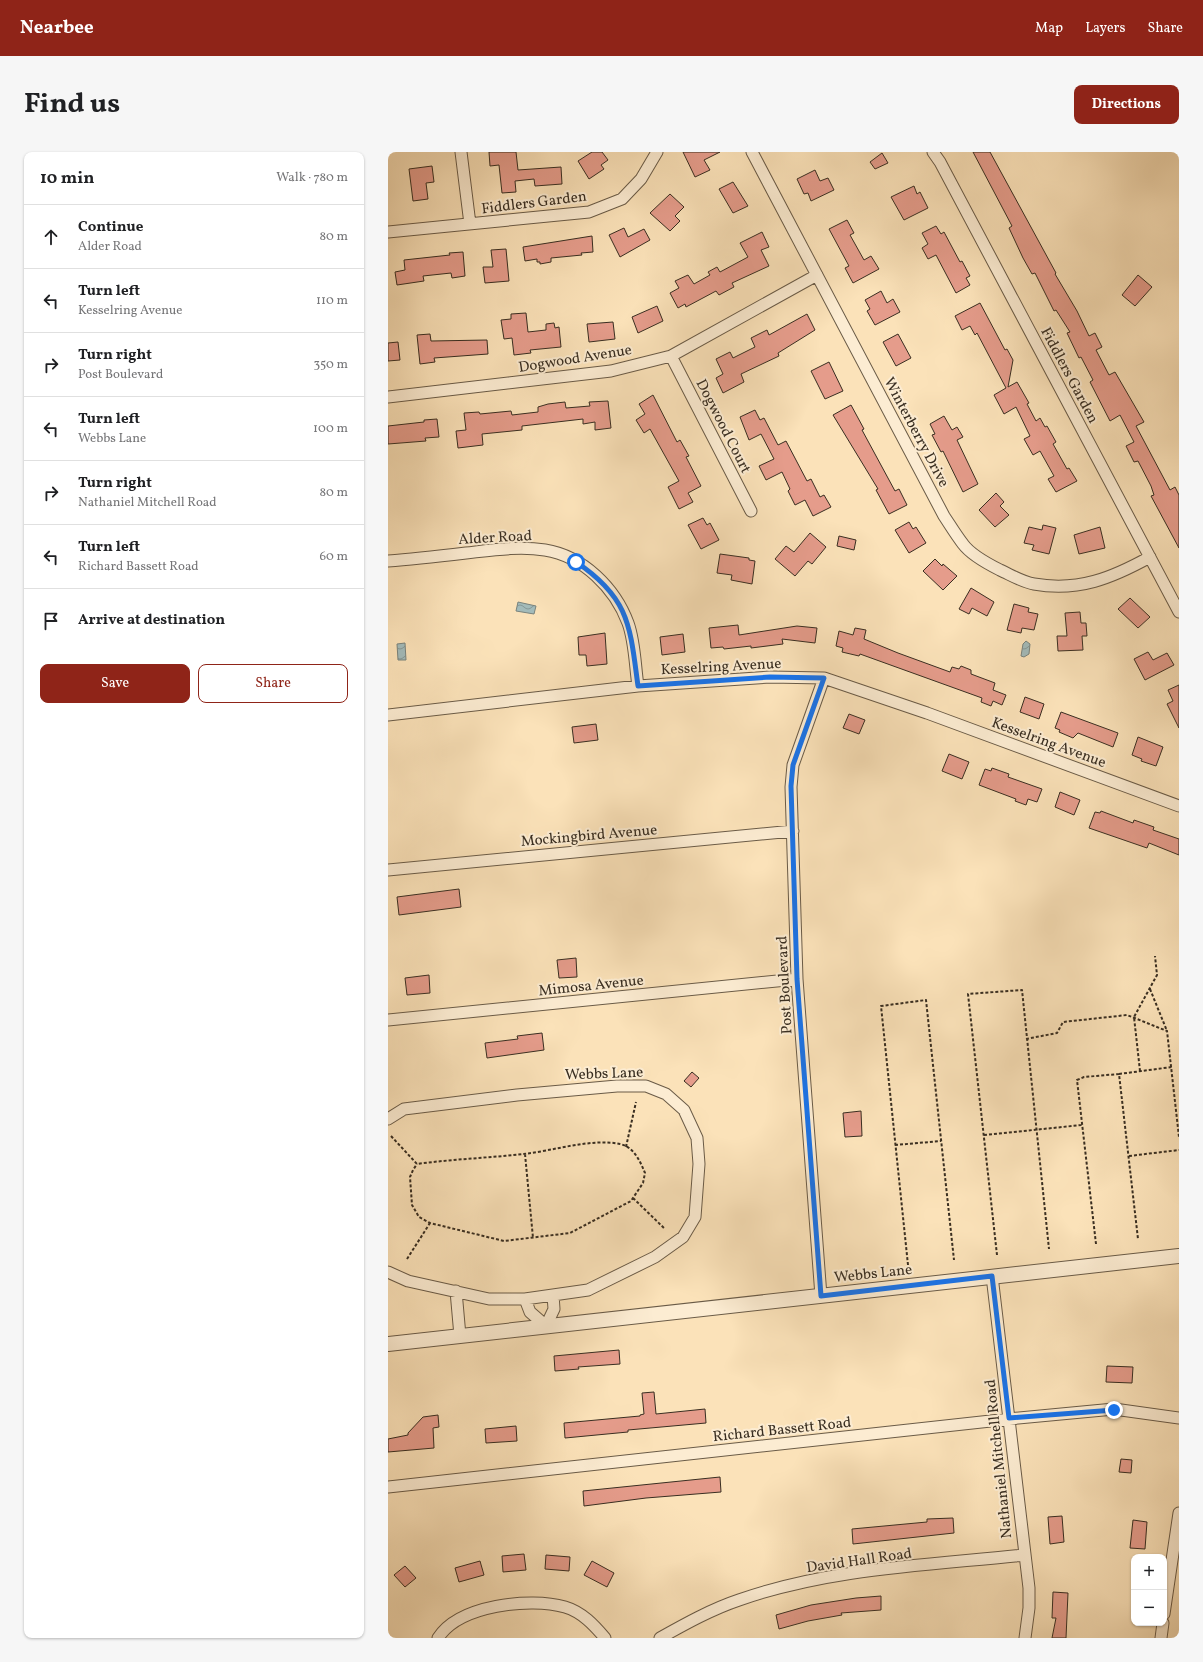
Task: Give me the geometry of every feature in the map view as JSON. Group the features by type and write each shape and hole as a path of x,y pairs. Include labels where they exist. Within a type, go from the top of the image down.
{"street":[{"path":"461,152 470,224"},
{"name":"Fiddlers Garden","path":"388,232 589,212 622,199 641,180 657,152"},
{"name":"Winterberry Drive","path":"752,152 940,509 964,545 991,566 1020,580 1033,584 1060,586 1093,583 1129,569 1150,557"},
{"name":"Fiddlers Garden","path":"933,152 940,162 1179,612"},
{"name":"Dogwood Avenue","path":"388,397 611,371 671,356 817,276"},
{"name":"Dogwood Court","path":"671,356 751,511"},
{"name":"Alder Road","path":"388,561 527,548 546,550 576,562 603,582 621,608 628,624 638,686"},
{"name":"Kesselring Avenue","path":"388,715 638,686 770,677 824,678 927,713 1179,806"},
{"name":"Post Boulevard","path":"821,1296 797,979 791,786 793,765 824,678"},
{"name":"Mockingbird Avenue","path":"388,870 793,831"},
{"name":"Mimosa Avenue","path":"388,1020 797,979"},
{"name":"Webbs Lane","path":"388,1119 404,1109 517,1095 617,1086 646,1086 666,1094 684,1110 696,1138 699,1164 695,1217 683,1236 654,1257 588,1290 526,1298 489,1299 408,1281 388,1272"},
{"name":"Webbs Lane","path":"388,1344 1179,1256"},
{"name":"Nathaniel Mitchell Road","path":"992,1276 1029,1588 1029,1608 1025,1638"},
{"path":"456,1291 460,1336"},
{"path":"526,1298 530,1312 546,1326 554,1309 553,1295"},
{"name":"Richard Bassett Road","path":"388,1487 1009,1418 1114,1410 1179,1418"},
{"path":"1167,1594 1179,1513"},
{"name":"David Hall Road","path":"660,1638 690,1622 738,1600 782,1588 840,1575 1024,1555"},
{"path":"438,1638 441,1633 460,1618 477,1611 506,1604 554,1604 566,1607 591,1621 605,1638"},
{"path":"1160,1638 1162,1626"}],"path":[{"path":"1140,1071 1134,1017 1157,975 1155,956"},
{"path":"1150,989 1167,1031 1179,1137"},
{"path":"997,1255 968,994 1022,990 1035,1130 1049,1249"},
{"path":"908,1265 881,1006 926,1000 954,1260"},
{"path":"1026,1039 1057,1034 1063,1022 1127,1015 1167,1031"},
{"path":"1096,1244 1077,1080 1084,1077 1172,1067"},
{"path":"1119,1074 1138,1239"},
{"path":"626,1147 636,1102"},
{"path":"984,1135 1082,1125"},
{"path":"391,1136 417,1164"},
{"path":"895,1145 941,1141"},
{"path":"588,1144 620,1144 634,1153 645,1173 643,1183 633,1198 617,1209 570,1233 504,1241 430,1223 418,1217 412,1205 410,1177 417,1164 459,1158 483,1158 525,1154 588,1144"},
{"path":"1128,1156 1179,1150"},
{"path":"525,1154 533,1238"},
{"path":"633,1198 665,1229"},
{"path":"407,1259 430,1223"}],"water":[{"path":"518,602 536,606 534,614 516,611"},
{"path":"1026,641 1030,644 1029,654 1024,657 1021,656 1023,644"},
{"path":"405,643 406,660 398,660 397,644"}],"building":[{"path":"489,152 516,152 518,170 561,167 562,184 535,186 534,179 515,181 516,192 502,193 499,165 490,166"},
{"path":"592,152 602,152 608,160 601,165 604,169 589,179 578,161"},
{"path":"683,152 720,152 704,160 710,170 695,177"},
{"path":"973,152 990,152 1056,273 1055,274 1077,311 1089,336 1095,333 1102,347 1096,350 1109,375 1115,372 1144,422 1136,426 1170,490 1175,487 1179,495 1179,548 1151,496 1154,495 1151,486 1138,461 1134,462 1126,446 1134,442 1120,415 1110,421 1090,382 1093,380 1081,357 1079,358 1067,333 1070,332 1056,310 1054,311 1035,273 1032,274 1023,258 1009,228 1012,226"},
{"path":"882,153 888,163 875,169 870,162"},
{"path":"432,166 434,182 426,183 428,199 413,201 409,169"},
{"path":"815,170 820,181 828,178 834,190 811,201 808,193 804,194 797,179"},
{"path":"733,182 748,206 733,213 719,189"},
{"path":"914,186 917,194 920,192 928,208 904,220 891,197"},
{"path":"670,194 684,207 675,216 680,221 670,231 650,213"},
{"path":"847,220 854,233 850,235 864,260 871,256 879,269 853,283 845,268 849,266 829,229"},
{"path":"936,226 941,234 944,232 960,262 962,261 970,276 966,278 970,285 956,293 936,255 928,259 922,248 928,244 922,233"},
{"path":"624,228 628,237 644,229 650,240 620,257 609,235"},
{"path":"762,232 769,247 761,250 769,266 732,283 734,287 719,295 716,291 686,307 685,304 678,308 670,293 679,288 675,281 688,275 694,284 710,275 708,272 717,267 720,272 748,257 740,243"},
{"path":"592,236 593,252 581,253 582,255 551,258 551,262 540,264 540,262 537,262 537,259 525,261 523,247"},
{"path":"506,249 509,281 485,283 483,267 493,267 491,250"},
{"path":"463,252 465,276 452,278 451,273 423,276 424,281 397,285 395,272 405,270 404,260 450,255 449,253"},
{"path":"1138,275 1152,287 1135,306 1122,295"},
{"path":"881,291 887,303 893,299 900,312 875,325 867,311 870,309 865,300"},
{"path":"980,303 1005,350 1007,349 1013,360 1008,387 1017,382 1029,403 1027,404 1036,421 1040,418 1045,427 1047,426 1056,442 1053,444 1067,469 1069,468 1077,481 1056,492 1048,479 1054,476 1040,451 1033,455 1024,439 1030,436 1016,407 1004,414 994,395 1006,388 977,333 975,335 970,326 962,330 955,316"},
{"path":"657,306 663,321 638,333 632,317"},
{"path":"526,313 528,332 546,330 546,324 554,323 555,328 559,327 561,347 530,350 531,353 514,355 512,338 504,339 501,320 511,319 511,314"},
{"path":"807,314 815,330 778,353 779,356 741,374 744,382 723,393 716,378 723,374 716,359 730,352 733,358 755,347 751,338 767,330 769,335"},
{"path":"613,322 615,339 589,342 587,324"},
{"path":"430,334 431,341 487,340 488,354 434,358 435,362 420,364 417,335"},
{"path":"898,334 911,358 896,366 883,342"},
{"path":"398,342 400,360 388,361 388,343"},
{"path":"829,362 843,391 825,399 811,371"},
{"path":"653,395 677,442 680,440 689,456 686,457 701,486 688,493 693,502 679,509 668,487 679,481 650,429 644,433 636,420 645,414 639,404"},
{"path":"608,401 611,428 595,430 595,422 583,424 583,419 522,426 522,430 482,434 483,445 458,448 456,431 466,430 464,413 479,412 480,414 511,411 512,415 538,412 538,407 548,404 565,402 566,408 590,406 589,402"},
{"path":"851,405 864,429 862,430 895,491 899,489 907,505 889,514 876,490 878,489 833,415"},
{"path":"755,410 760,420 764,418 778,445 786,441 807,481 811,479 820,497 824,495 831,507 813,516 805,500 795,505 788,491 790,489 782,472 766,480 759,466 774,459 761,434 749,440 740,417"},
{"path":"944,416 952,430 957,427 963,437 957,440 978,484 963,492 943,451 941,452 932,435 935,434 930,424"},
{"path":"437,419 439,437 425,438 426,441 388,444 388,426"},
{"path":"996,493 1004,502 1000,506 1009,515 995,527 979,510"},
{"path":"703,518 707,525 710,523 719,540 701,549 688,525"},
{"path":"909,522 913,529 916,527 926,543 909,553 895,530"},
{"path":"1043,525 1056,528 1049,554 1032,550 1034,545 1024,543 1029,527 1042,530"},
{"path":"1100,527 1105,548 1079,554 1074,535"},
{"path":"810,533 826,547 812,564 808,561 795,576 775,559 786,546 794,552"},
{"path":"839,536 856,540 854,550 837,546"},
{"path":"720,554 749,558 749,560 755,561 752,584 731,580 732,575 717,573"},
{"path":"935,559 942,566 943,564 957,576 943,590 923,571"},
{"path":"971,588 994,602 987,616 972,608 969,614 959,609"},
{"path":"1130,598 1150,617 1138,628 1118,609"},
{"path":"1014,604 1029,608 1028,612 1038,614 1034,630 1022,628 1021,633 1007,630"},
{"path":"1080,612 1081,623 1086,623 1087,636 1082,636 1083,650 1058,651 1057,636 1067,636 1065,613"},
{"path":"738,625 739,635 797,626 817,628 815,643 782,639 783,644 751,648 751,646 724,649 723,647 711,648 709,628"},
{"path":"855,628 866,630 864,639 950,672 952,667 959,669 961,666 971,670 971,674 995,683 993,690 1006,695 1002,705 993,701 991,706 981,702 982,698 860,654 859,656 842,652 843,648 836,646 839,631 853,635"},
{"path":"605,633 607,664 587,666 586,655 579,655 578,637"},
{"path":"683,634 685,652 662,655 660,637"},
{"path":"1148,652 1153,660 1167,653 1174,665 1145,680 1134,659"},
{"path":"1179,685 1179,728 1167,704 1173,701 1168,690"},
{"path":"1025,697 1044,704 1039,719 1020,712"},
{"path":"1061,712 1118,733 1113,747 1078,733 1073,738 1059,732 1060,730 1055,728"},
{"path":"849,714 865,720 859,734 843,728"},
{"path":"596,724 598,740 574,743 572,727"},
{"path":"1138,737 1163,747 1156,766 1141,761 1142,759 1132,755"},
{"path":"949,754 969,762 962,779 942,771"},
{"path":"992,768 1009,774 1008,777 1042,789 1037,802 1028,799 1026,805 1015,801 1016,799 979,785 985,769 991,771"},
{"path":"1060,792 1080,800 1074,815 1055,807"},
{"path":"1101,811 1133,823 1134,820 1154,827 1153,830 1179,839 1179,855 1149,843 1147,848 1089,828 1095,812 1100,813"},
{"path":"459,889 461,907 399,915 397,897"},
{"path":"576,958 577,977 559,978 557,960"},
{"path":"429,975 430,993 407,995 405,978"},
{"path":"542,1033 544,1050 487,1058 485,1043 518,1039 517,1036"},
{"path":"692,1072 699,1078 691,1087 684,1081"},
{"path":"861,1111 862,1136 845,1137 843,1113"},
{"path":"619,1350 620,1364 578,1367 579,1369 555,1371 554,1356"},
{"path":"1107,1366 1133,1367 1132,1383 1106,1382"},
{"path":"654,1392 656,1414 705,1409 706,1423 628,1430 628,1432 565,1438 564,1423 640,1416 644,1414 642,1393"},
{"path":"438,1415 439,1427 433,1428 434,1448 388,1452 388,1439 408,1435 408,1433 423,1417"},
{"path":"516,1426 517,1441 486,1443 485,1429"},
{"path":"1121,1459 1132,1460 1131,1473 1119,1472"},
{"path":"720,1477 721,1492 646,1498 584,1506 583,1491"},
{"path":"1062,1516 1064,1542 1050,1544 1048,1517"},
{"path":"953,1518 954,1533 853,1544 852,1529 927,1522 927,1519"},
{"path":"1133,1520 1147,1522 1145,1549 1130,1548"},
{"path":"524,1554 526,1570 503,1572 502,1556"},
{"path":"546,1555 570,1557 569,1571 545,1569"},
{"path":"480,1561 484,1575 459,1582 455,1568"},
{"path":"592,1561 614,1573 607,1587 584,1575"},
{"path":"405,1566 416,1578 405,1587 394,1575"},
{"path":"1053,1592 1068,1593 1066,1638 1052,1638 1056,1618 1052,1618"},
{"path":"881,1596 881,1610 841,1613 842,1615 808,1621 779,1629 776,1615 811,1605 856,1598"}],"route":[{"path":"576,562 603,582 613,594 621,608 628,624 632,640 638,686 770,677 824,678 793,765 791,786 797,979 821,1296 992,1276 1009,1418 1114,1410"}]}
